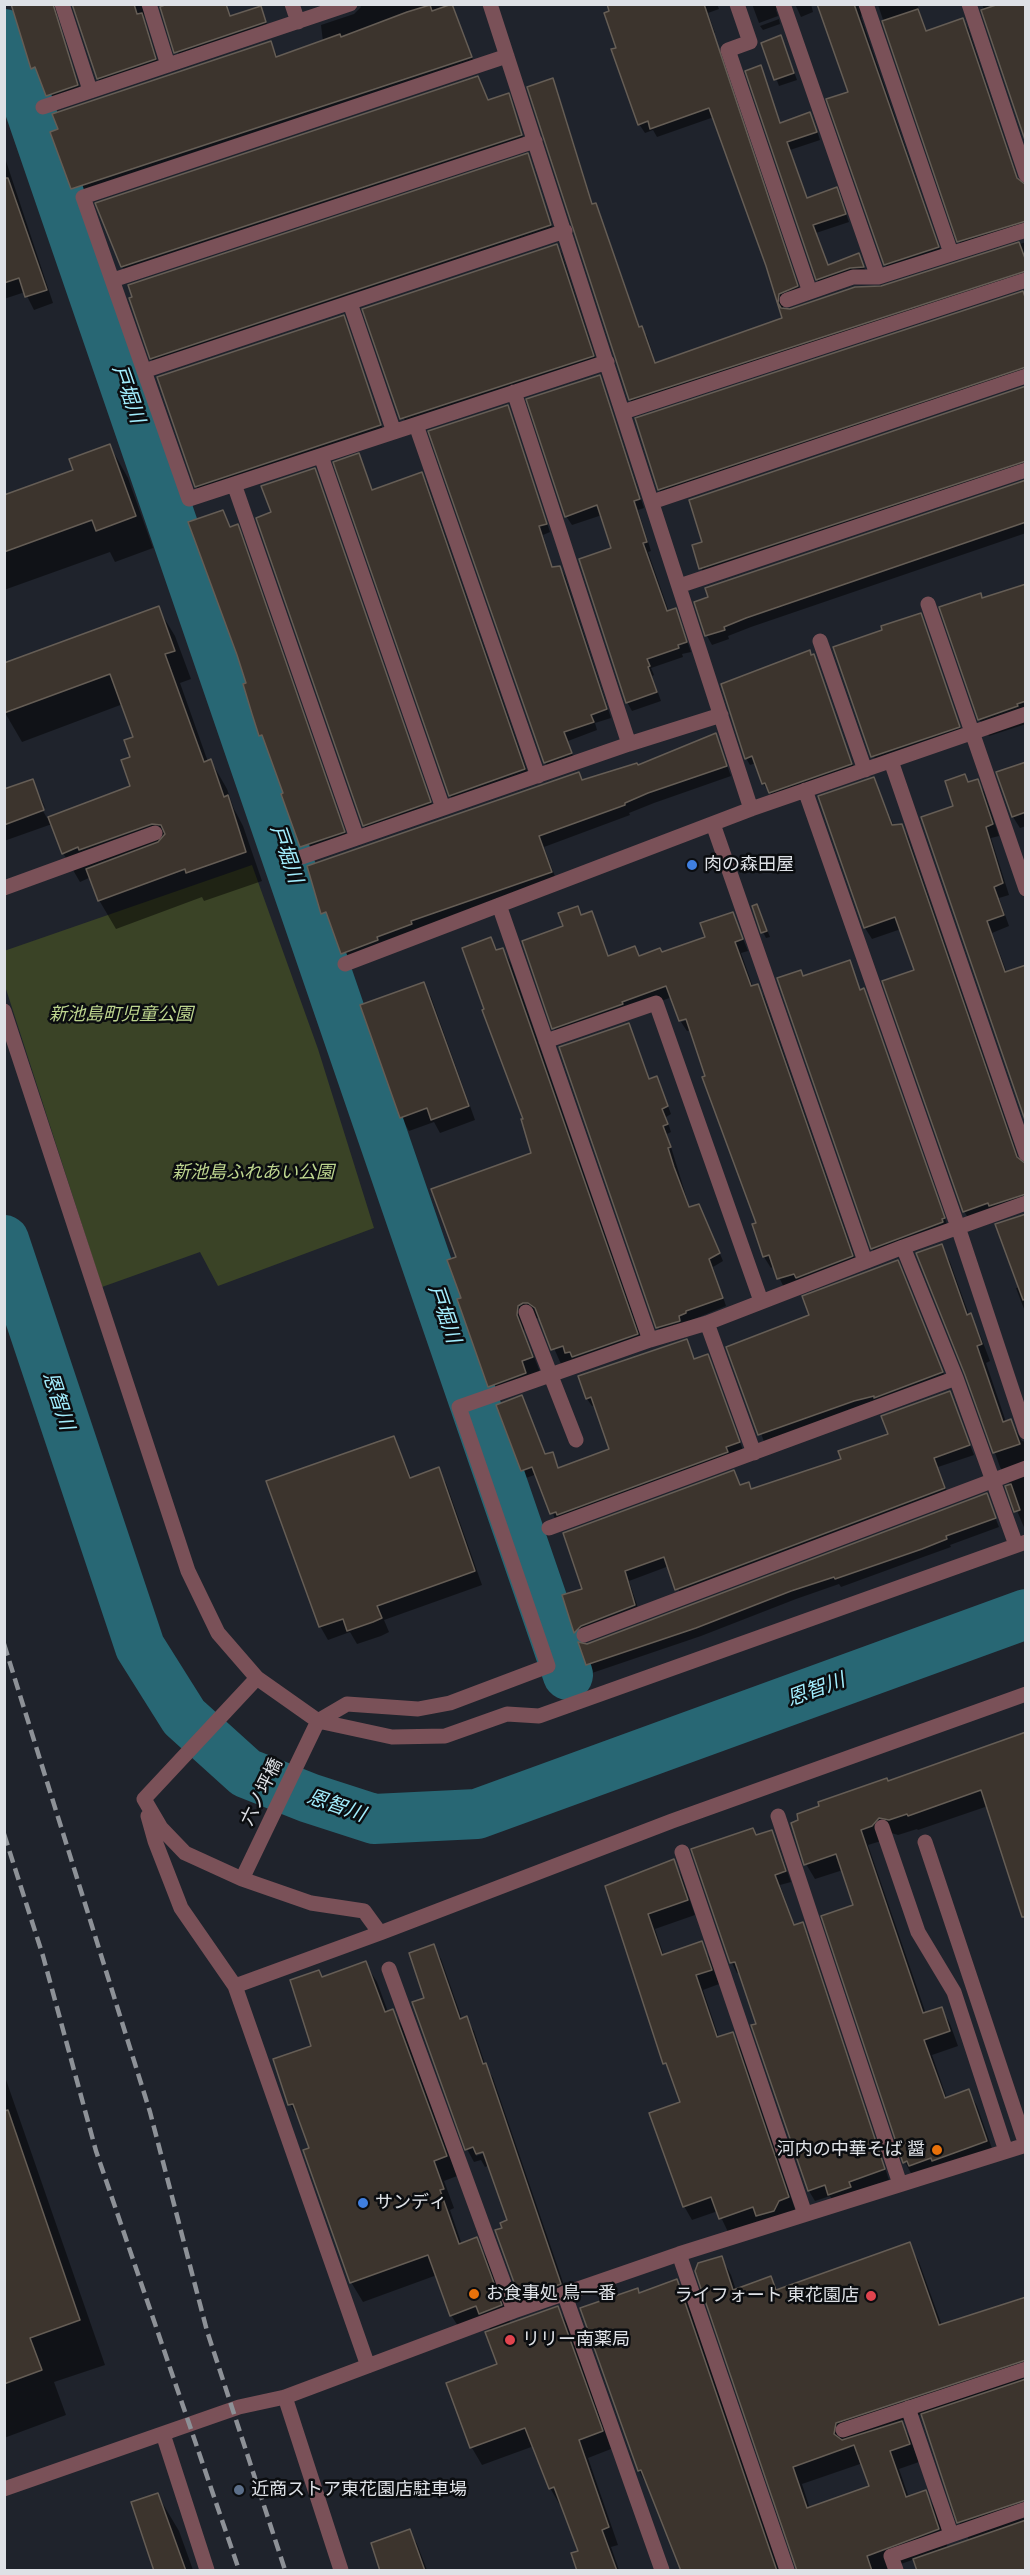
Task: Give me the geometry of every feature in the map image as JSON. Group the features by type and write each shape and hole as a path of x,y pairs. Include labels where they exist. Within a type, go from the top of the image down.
{"street":[{"path":"62,4 90,90"},
{"path":"149,4 168,64"},
{"path":"292,4 298,22"},
{"path":"43,107 351,4"},
{"path":"490,4 751,809"},
{"path":"737,4 750,42 728,50 810,292"},
{"path":"783,4 878,277"},
{"path":"866,4 951,253"},
{"path":"969,4 1026,175"},
{"path":"507,56 83,197 189,499 607,362"},
{"path":"113,280 535,141"},
{"path":"787,300 853,277 878,277 1026,230"},
{"path":"144,371 565,231"},
{"path":"623,412 1026,280"},
{"path":"350,303 394,432"},
{"path":"652,502 1026,376"},
{"path":"514,392 629,744"},
{"path":"416,424 538,776"},
{"path":"321,456 443,808"},
{"path":"680,586 1026,470"},
{"path":"234,484 357,838"},
{"path":"928,604 1026,889"},
{"path":"820,641 865,770"},
{"path":"345,964 751,809 1026,714"},
{"path":"302,857 629,744 721,715"},
{"path":"891,761 1026,1154"},
{"path":"805,790 958,1227 1026,1432"},
{"path":"712,824 865,1261"},
{"path":"4,888 155,833"},
{"path":"499,905 650,1340"},
{"path":"546,1041 657,1003 760,1300"},
{"path":"4,1011 188,1571 218,1633 257,1678 318,1721 392,1737 445,1736 507,1714 539,1716 1021,1543 992,1479 956,1378 903,1247"},
{"path":"318,1721 347,1704 418,1709 450,1703 548,1666 459,1407 650,1340 707,1323 760,1300 1026,1203"},
{"path":"526,1312 576,1440"},
{"path":"707,1323 753,1453"},
{"path":"549,1528 956,1378"},
{"path":"584,1635 1026,1468"},
{"path":"144,1799 257,1678"},
{"path":"235,1986 672,1821 1026,1694"},
{"name":"六ノ坪橋","path":"242,1879 318,1721"},
{"path":"144,1799 161,1828 185,1853 242,1879 311,1903 364,1911 380,1933"},
{"path":"144,1799 155,1841 181,1908 235,1986 368,2366"},
{"path":"778,1816 900,2184"},
{"path":"882,1827 918,1932 954,1992 1006,2151"},
{"path":"4,2489 239,2407 285,2397 514,2311 679,2254 1026,2145 926,1842"},
{"path":"682,1852 805,2214"},
{"path":"389,1969 514,2311"},
{"path":"679,2254 787,2571"},
{"path":"564,2293 662,2571"},
{"path":"843,2430 1026,2369"},
{"path":"285,2397 341,2571"},
{"path":"908,2408 951,2534"},
{"path":"163,2434 207,2571"},
{"path":"896,2571 891,2556 1026,2509"}],"green space":[{"path":"252,865 318,1049 374,1228 218,1286 200,1252 102,1287 5,986 4,951"}],"building":[{"path":"11,4 53,4 78,85 46,96 35,67 31,69"},
{"path":"72,4 134,4 137,14 142,13 156,59 97,79"},
{"path":"167,4 226,4 230,16 261,6 266,22 174,53 160,7"},
{"path":"452,4 472,57 71,189 50,132 58,129 52,114 271,41 276,57 340,34 341,37 430,5 432,11"},
{"path":"607,4 704,4 798,286 779,294 778,303 781,308 790,309 855,287 881,286 1019,242 1026,261 1026,271 629,400 527,87 553,78 592,204 596,203 639,327 642,326 655,363 782,318 766,266 709,108 650,129 648,121 638,125 611,49 616,48 604,13 609,11"},
{"path":"817,4 854,4 939,247 884,265 826,99 848,92"},
{"path":"999,4 1026,4 1026,143 981,10"},
{"path":"918,9 926,31 963,18 1017,178 1026,185 1026,221 957,242 882,21"},
{"path":"781,35 794,73 774,80 761,43"},
{"path":"761,65 780,123 810,112 817,132 787,142 807,198 837,187 846,214 813,225 828,265 859,253 864,267 850,268 816,280 745,71"},
{"path":"478,76 488,100 509,93 522,135 121,267 95,203"},
{"path":"528,153 551,225 150,359 129,298 132,297 128,285"},
{"path":"4,178 8,178 47,290 25,297 19,278 4,283"},
{"path":"557,244 594,356 400,419 362,309"},
{"path":"1023,291 1026,300 1026,367 658,490 635,418"},
{"path":"344,315 381,425 195,487 157,377"},
{"path":"600,375 640,499 634,501 647,542 643,543 667,611 676,608 687,642 678,645 679,648 647,659 657,692 626,703 579,559 611,548 597,505 565,517 526,399"},
{"path":"1026,386 1026,461 699,569 692,545 702,542 689,500"},
{"path":"508,405 547,524 539,526 552,567 560,566 607,709 591,715 594,722 564,732 572,753 544,763 428,431"},
{"path":"110,444 136,516 96,531 92,520 4,552 4,495 73,470 69,459"},
{"path":"359,453 372,490 422,472 525,769 449,796 333,462"},
{"path":"315,468 431,802 363,826 256,518 271,512 261,486"},
{"path":"1026,480 1026,522 746,618 724,627 725,630 705,636 694,602 708,597 705,588"},
{"path":"223,510 230,527 238,524 345,832 300,847 262,735 259,736 243,684 246,683 237,655 188,522"},
{"path":"1026,584 1026,701 978,720 939,607 981,593 982,598"},
{"path":"159,606 175,651 165,654 204,762 211,759 224,797 228,795 246,852 186,873 185,869 98,901 86,869 158,842 165,834 161,825 152,824 62,854 48,817 130,786 121,760 130,757 124,740 133,737 110,674 4,713 4,663"},
{"path":"921,613 960,727 871,757 833,647 882,630 881,626"},
{"path":"810,650 811,655 814,654 852,764 769,793 765,783 762,784 752,756 745,759 721,684"},
{"path":"716,733 727,766 648,793 625,805 539,836 552,872 411,921 412,924 341,954 326,912 321,914 307,866 579,772 582,780 637,763 638,765"},
{"path":"1026,762 1026,812 1012,817 996,772"},
{"path":"965,774 968,782 978,779 993,824 986,827 1003,883 994,887 1004,915 987,921 1005,972 1026,965 1026,1123 921,817 953,806 945,781"},
{"path":"874,777 892,825 902,824 1017,1157 1026,1164 1026,1194 989,1206 988,1203 963,1212 882,981 914,970 895,917 864,928 818,796"},
{"path":"33,779 44,810 4,825 4,789"},
{"path":"757,904 767,931 761,933 752,906"},
{"path":"578,906 581,915 592,911 608,956 635,946 639,956 660,948 662,952 705,937 700,923 733,912 743,939 735,942 751,986 758,984 853,1256 796,1278 794,1274 777,1279 769,1255 763,1257 752,1224 756,1223 702,1077 705,1076 686,1019 679,1021 666,986 552,1029 522,941 563,926 558,913"},
{"path":"491,937 496,950 503,948 638,1334 572,1357 570,1352 565,1353 563,1346 551,1350 535,1308 528,1303 523,1303 518,1306 517,1315 533,1357 522,1361 526,1373 488,1387 457,1299 461,1298 447,1260 456,1257 431,1189 531,1153 521,1119 523,1119 482,1010 484,1009 462,948"},
{"path":"850,960 860,990 864,988 945,1218 942,1219 943,1222 871,1249 777,978 801,970 803,976"},
{"path":"424,982 469,1106 431,1120 427,1108 400,1118 360,1005"},
{"path":"629,1023 649,1079 657,1076 668,1106 662,1109 668,1124 663,1126 671,1147 668,1148 674,1167 689,1207 699,1204 720,1253 709,1259 723,1298 686,1311 679,1316 680,1321 656,1328 559,1047"},
{"path":"1026,1214 1026,1299 1023,1300 995,1224"},
{"path":"942,1244 967,1315 971,1313 982,1344 977,1346 1003,1422 1011,1419 1020,1444 993,1453 965,1375 916,1253"},
{"path":"898,1260 943,1372 874,1398 874,1396 854,1401 758,1435 726,1347 809,1315 802,1296"},
{"path":"687,1339 694,1359 708,1354 740,1442 726,1447 728,1452 557,1515 556,1512 550,1514 532,1467 521,1471 496,1405 522,1395 545,1454 553,1452 558,1468 609,1449 591,1397 586,1399 578,1376"},
{"path":"950,1391 970,1445 934,1458 945,1488 675,1590 664,1557 625,1571 635,1605 581,1626 574,1633 562,1595 582,1589 563,1533 734,1470 740,1485 749,1482 751,1489 841,1459 838,1451 888,1434 881,1416"},
{"path":"394,1436 410,1478 439,1467 475,1571 377,1606 382,1618 373,1622 347,1631 343,1619 319,1627 266,1481"},
{"path":"1011,1484 1020,1510 1014,1512 1005,1486"},
{"path":"987,1493 996,1518 946,1536 947,1539 922,1549 835,1579 834,1577 791,1591 696,1628 586,1665 578,1642 587,1644"},
{"path":"1026,1732 1026,1917 1022,1917 981,1790 908,1816 907,1814 889,1820 879,1818 872,1826 861,1830 923,2013 942,2007 950,2031 924,2040 945,2098 969,2089 987,2141 932,2161 931,2158 909,2166 907,2161 903,2163 821,1916 853,1905 836,1854 804,1865 791,1823 798,1820 797,1814 819,1806 818,1802 887,1778 888,1781"},
{"path":"753,1828 756,1835 772,1830 786,1871 775,1875 794,1925 803,1922 885,2169 849,2182 851,2187 828,2195 825,2185 808,2191 751,2025 756,2024 735,1962 730,1963 691,1849"},
{"path":"674,1859 688,1900 648,1914 662,1955 702,1941 712,1970 696,1975 717,2037 733,2032 789,2197 779,2201 774,2211 756,2216 753,2207 719,2219 711,2197 683,2207 649,2113 680,2102 666,2063 663,2064 605,1886"},
{"path":"434,1944 460,2019 467,2016 483,2064 486,2063 561,2284 520,2299 495,2230 502,2228 500,2223 507,2220 483,2152 476,2154 473,2147 465,2150 412,2002 424,1998 409,1953"},
{"path":"366,1961 385,2012 393,2009 447,2156 434,2161 444,2189 440,2190 459,2244 477,2237 502,2305 479,2314 476,2306 450,2316 428,2255 350,2283 303,2150 309,2148 293,2104 288,2105 273,2059 311,2046 290,1980 319,1970 322,1977"},
{"path":"8,2110 80,2320 30,2338 42,2370 4,2384 4,2111"},
{"path":"910,2242 939,2325 1026,2297 1026,2360 836,2423 834,2434 842,2440 902,2421 910,2444 890,2451 906,2497 926,2490 939,2529 867,2556 872,2571 797,2571 695,2271 698,2263 722,2256 733,2290 771,2276 776,2290","holes":["854,2445 869,2486 807,2508 793,2467"]},
{"path":"677,2279 777,2571 681,2571 641,2470 638,2471 580,2308 638,2288 639,2293"},
{"path":"558,2306 603,2431 579,2440 609,2527 602,2530 617,2571 577,2571 571,2553 578,2551 554,2487 549,2489 525,2428 470,2448 446,2383 497,2364 485,2332"},
{"path":"1026,2379 1026,2500 957,2523 921,2414"},
{"path":"158,2493 186,2571 154,2571 131,2502"},
{"path":"1026,2520 1026,2571 917,2571 913,2559"},
{"path":"410,2529 425,2571 380,2571 371,2543"}],"waterway":[{"name":"戸堀川","path":"4,34 568,1675"},
{"name":"恩智川","path":"4,1240 140,1647 184,1717 246,1773 309,1798 374,1819 477,1814 1026,1614"}],"railway":[{"path":"4,1644 150,2112 207,2331 285,2570"},
{"path":"4,1834 43,1956 96,2151 239,2570"}],"place":[{"name":"肉の森田屋","path":"692,865"},
{"name":"河内の中華そば 醤","path":"937,2150"},
{"name":"サンディ","path":"363,2203"},
{"name":"お食事処 鳥一番","path":"474,2294"},
{"name":"ライフォート 東花園店","path":"871,2296"},
{"name":"リリー南薬局","path":"510,2340"},
{"name":"近商ストア東花園店駐車場","path":"239,2490"}],"park label":[{"name":"新池島町児童公園","path":"121,1015"},
{"name":"新池島ふれあい公園","path":"253,1173"}]}
